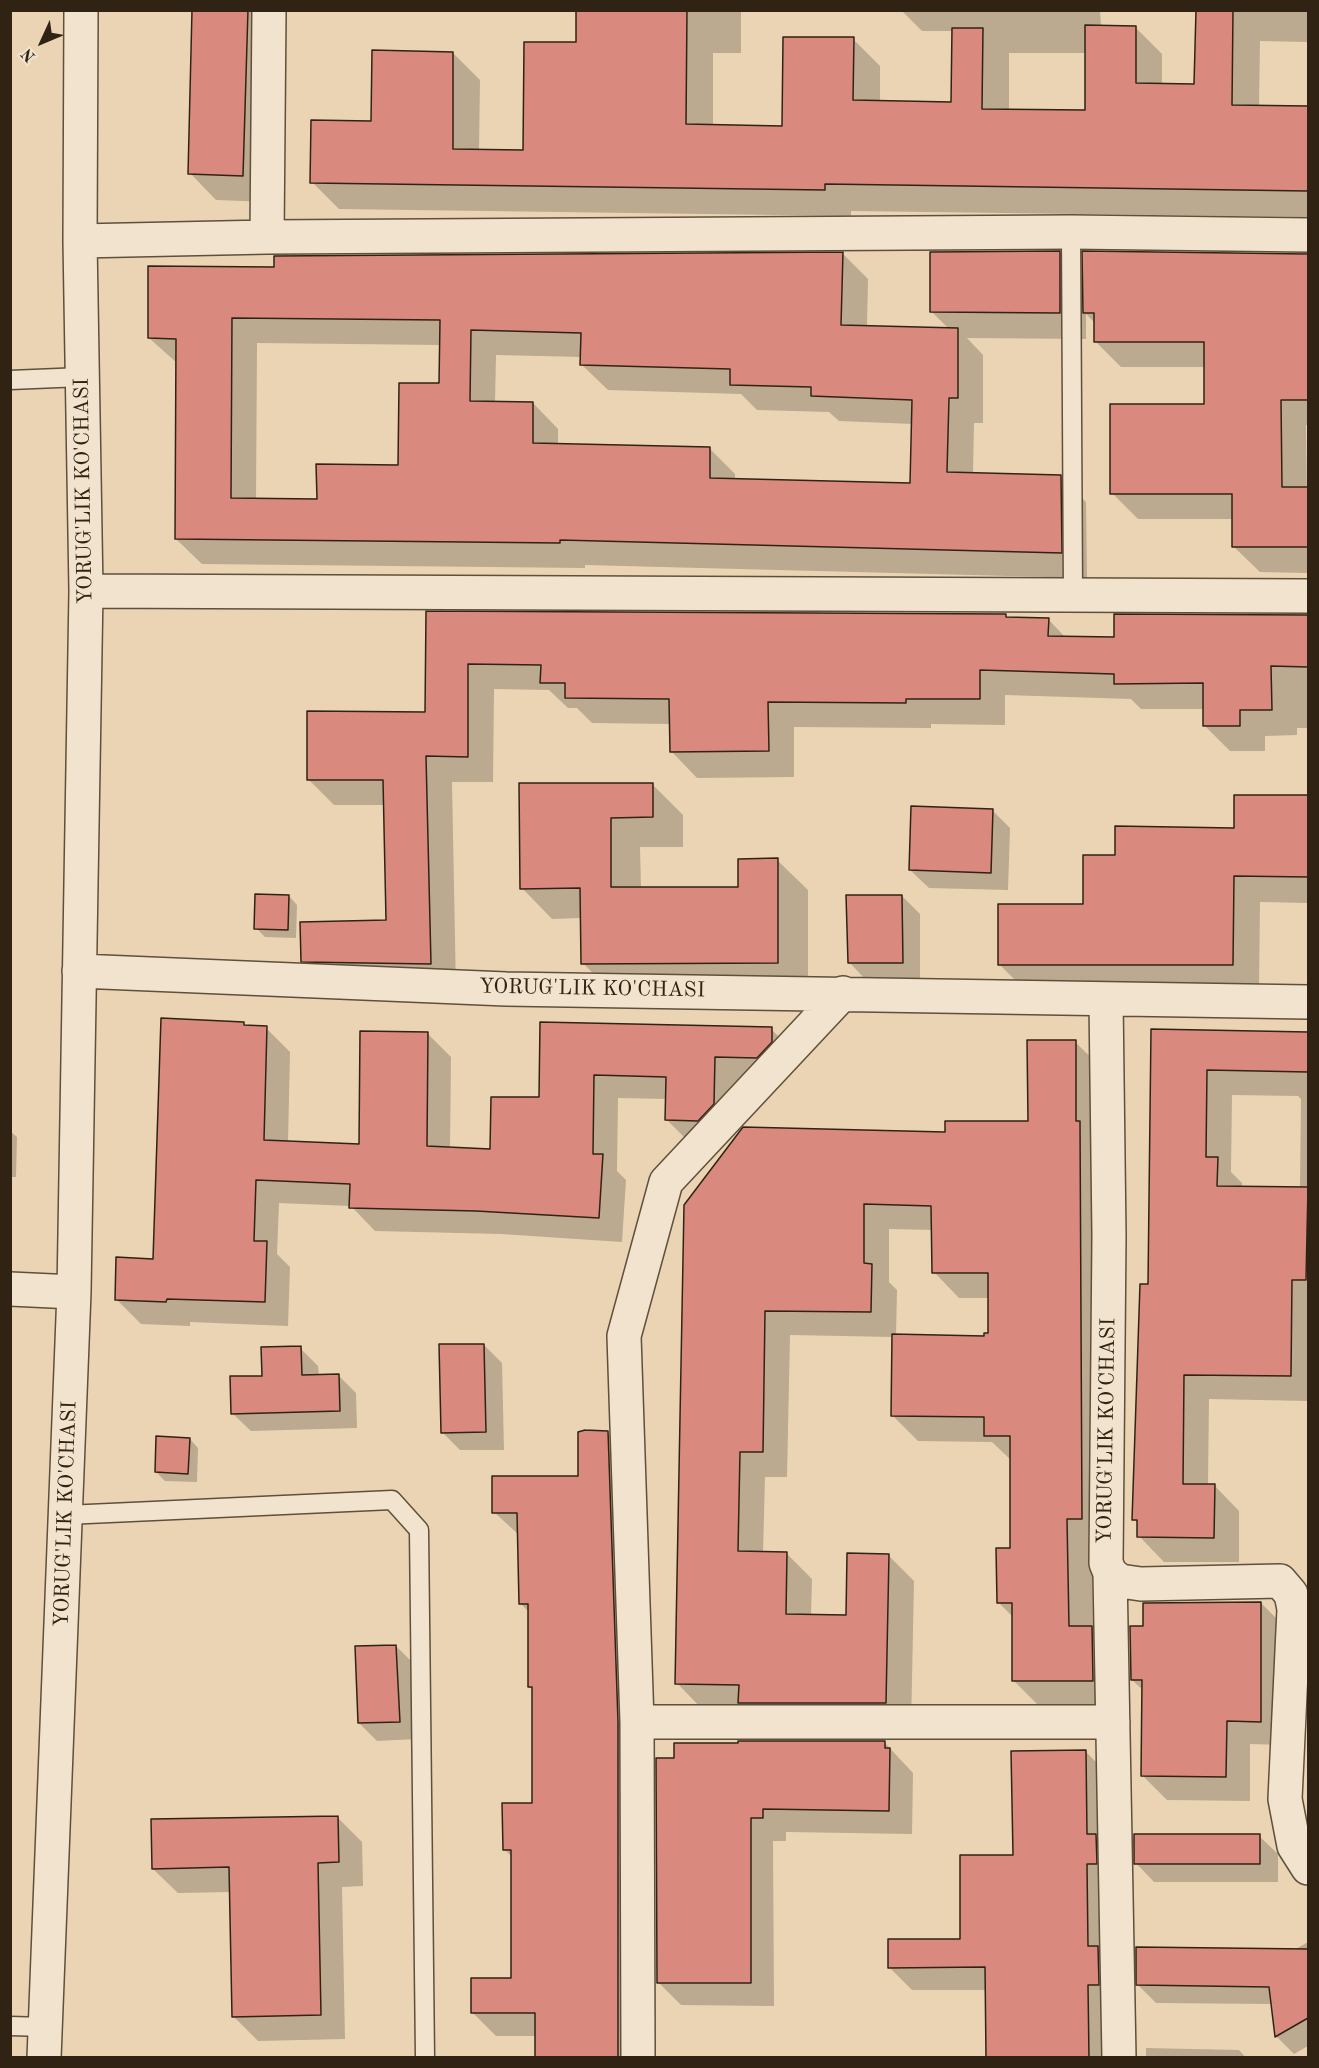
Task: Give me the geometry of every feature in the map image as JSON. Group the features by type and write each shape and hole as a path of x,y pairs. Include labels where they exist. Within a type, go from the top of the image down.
{"street":[{"name":"YORUG'LIK KO'CHASI","path":"45,2042 74,1292 86,591 80,241 81,10"},
{"path":"267,237 269,10"},
{"path":"80,241 267,237 1071,232 1308,235"},
{"path":"86,591 1308,596"},
{"name":"YORUG'LIK KO'CHASI","path":"79,971 506,989 1308,1002"},
{"path":"638,2058 637,1722 624,1336 666,1182 843,993"},
{"name":"YORUG'LIK KO'CHASI","path":"1106,999 1109,1236 1106,1563 1110,1573 1120,1581 1141,1584 1294,1580 1291,1594 1294,1609 1285,1799 1294,1846 1308,1868"},
{"path":"10,1289 74,1292"},
{"path":"1110,1573 1119,2058"},
{"path":"637,1722 1113,1722"}],"lane":[{"path":"1071,232 1073,595"},
{"path":"10,380 82,377"},
{"path":"66,1515 392,1500 419,1530 425,2058"},
{"path":"10,2026 45,2042"}],"building":[{"path":"192,10 248,10 243,176 188,174"},
{"path":"576,10 687,10 686,124 782,126 783,37 854,37 853,100 951,102 952,28 983,28 982,109 1085,110 1085,25 1136,26 1136,83 1194,84 1196,10 1233,10 1232,105 1308,106 1308,191 825,184 825,190 310,183 311,120 371,121 372,50 453,52 453,149 523,150 524,42 576,42"},
{"path":"1060,251 1060,313 930,312 930,252"},
{"path":"1082,251 1308,254 1308,400 1281,400 1282,487 1308,487 1308,547 1232,547 1232,494 1110,494 1110,404 1204,404 1204,342 1094,342 1094,313 1083,313"},
{"path":"843,252 841,325 958,328 958,398 949,398 947,472 1061,475 1062,553 560,540 560,543 175,539 176,339 148,338 148,266 274,267 274,256","holes":["232,318 440,320 439,383 399,383 398,465 316,464 317,499 231,498","471,330 581,333 580,365 730,369 730,385 811,387 811,396 912,400 910,483 710,478 710,447 533,443 533,402 470,401"]},
{"path":"426,611 1006,614 1006,617 1049,618 1048,636 1114,637 1114,614 1308,615 1308,667 1271,666 1272,710 1240,710 1240,726 1203,726 1203,683 1114,684 1114,674 980,670 980,699 906,699 906,703 768,702 769,751 670,752 669,699 565,698 565,683 540,683 541,665 468,664 468,757 426,756 431,964 301,962 300,922 386,920 383,780 307,780 307,711 425,712"},
{"path":"519,783 653,783 653,817 611,818 611,887 738,887 738,859 778,858 778,963 581,964 580,888 520,889"},
{"path":"1234,795 1308,795 1308,877 1234,876 1233,965 998,965 998,904 1083,904 1083,855 1115,855 1115,826 1234,828"},
{"path":"911,806 993,809 991,873 909,870"},
{"path":"255,894 289,895 288,930 254,929"},
{"path":"846,895 902,895 903,963 848,963"},
{"path":"161,1018 244,1022 244,1025 267,1026 264,1140 359,1144 360,1031 428,1032 427,1146 490,1149 491,1097 539,1097 540,1022 772,1027 772,1042 757,1058 715,1057 714,1104 698,1121 665,1120 666,1077 594,1075 593,1154 603,1154 599,1218 476,1211 349,1208 350,1184 256,1180 254,1241 267,1241 265,1302 115,1300 116,1257 153,1259"},
{"path":"1151,1029 1308,1032 1308,1072 1207,1070 1206,1157 1218,1157 1217,1186 1308,1187 1306,1280 1292,1280 1291,1376 1184,1375 1183,1484 1215,1484 1214,1538 1137,1537 1137,1520 1132,1520 1140,1284 1148,1284"},
{"path":"1027,1040 1076,1040 1076,1121 1080,1121 1082,1519 1067,1519 1069,1626 1092,1626 1093,1681 1012,1681 1012,1603 997,1603 996,1548 1010,1548 1010,1436 984,1436 984,1417 891,1416 892,1334 984,1336 984,1333 988,1333 988,1273 932,1273 931,1206 864,1204 864,1263 872,1264 871,1312 765,1311 763,1452 740,1452 738,1551 787,1552 786,1614 846,1615 847,1553 889,1554 886,1703 738,1703 739,1685 675,1684 684,1205 743,1127 945,1132 945,1121 1028,1121"},
{"path":"439,1344 484,1344 486,1432 441,1433"},
{"path":"301,1346 302,1375 339,1374 340,1411 231,1414 230,1376 262,1376 261,1347"},
{"path":"608,1431 618,1722 618,2058 535,2058 535,2013 471,2013 471,1978 511,1978 511,1850 503,1850 502,1803 532,1803 532,1687 528,1687 528,1604 519,1604 517,1513 492,1513 492,1476 578,1476 578,1432"},
{"path":"156,1436 190,1438 188,1474 155,1472"},
{"path":"1261,1602 1261,1722 1227,1721 1226,1777 1141,1776 1142,1680 1131,1680 1130,1626 1143,1626 1143,1603"},
{"path":"396,1645 400,1722 358,1723 355,1646"},
{"path":"738,1741 885,1741 885,1748 890,1748 889,1811 763,1809 763,1818 751,1818 751,1983 657,1983 656,1758 674,1758 674,1743 738,1743"},
{"path":"1086,1750 1087,1834 1096,1834 1097,1864 1087,1864 1088,1946 1098,1946 1099,1985 1088,1985 1089,2058 986,2058 985,1967 888,1968 888,1939 960,1939 960,1855 1013,1855 1011,1751"},
{"path":"338,1816 339,1862 318,1863 321,2015 232,2017 229,1867 152,1869 151,1819"},
{"path":"1134,1834 1260,1834 1260,1864 1134,1864"},
{"path":"1136,1947 1308,1949 1308,2018 1275,2037 1269,1987 1136,1985"}]}
